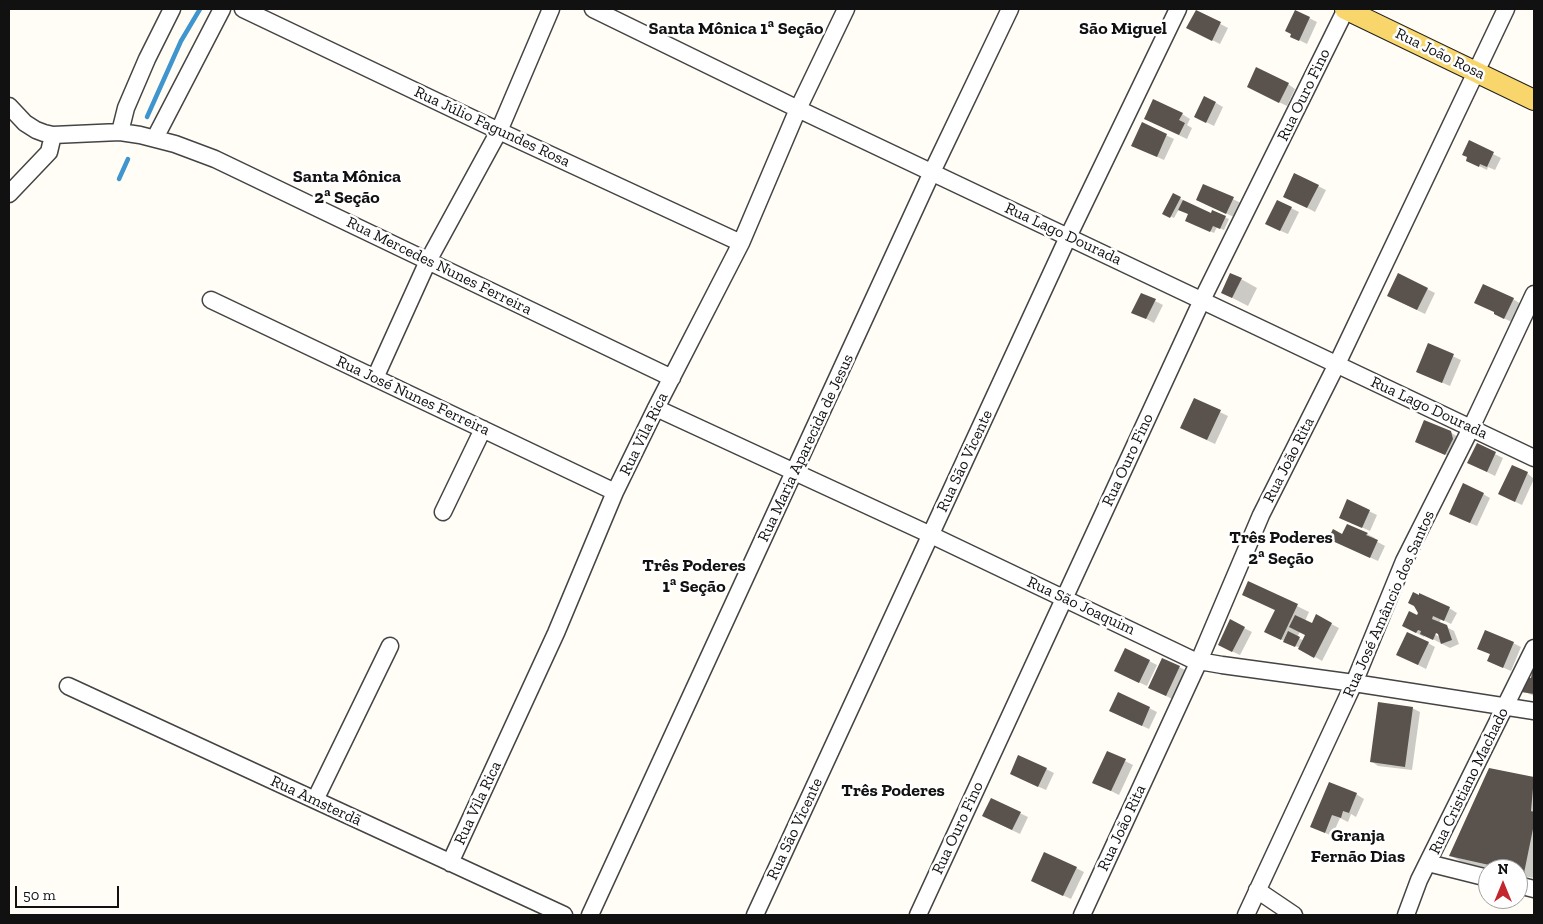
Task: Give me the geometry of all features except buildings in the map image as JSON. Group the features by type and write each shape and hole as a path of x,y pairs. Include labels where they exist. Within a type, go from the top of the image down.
{"main road":[{"name":"Rua João Rosa","path":"1346,9 1534,100"}],"street":[{"path":"136,134 126,108 147,59 172,9"},
{"path":"136,134 222,9"},
{"name":"Rua Júlio Fagundes Rosa","path":"243,9 499,131 741,243"},
{"path":"375,378 428,261 499,131 550,9"},
{"name":"Rua Lago Dourada","path":"593,9 798,109 1534,458"},
{"name":"Rua Vila Rica","path":"450,862 556,633 616,492 656,408 741,243 798,109 846,9"},
{"name":"Rua Maria Aparecida de Jesus","path":"590,915 932,172 1010,9"},
{"name":"Rua São Vicente","path":"755,915 1068,237 1178,9"},
{"name":"Rua Ouro Fino","path":"918,915 1202,300 1346,9"},
{"name":"Rua João Rita","path":"1082,915 1199,661 1261,515 1337,364 1506,9"},
{"name":"Rua Mercedes Nunes Ferreira","path":"9,106 25,123 36,130 52,134 136,134 215,159 672,378"},
{"path":"9,194 49,152 52,134"},
{"name":"Rua José Amâncio dos Santos","path":"1246,915 1354,683 1404,561 1471,428 1534,294"},
{"name":"Rua José Nunes Ferreira","path":"211,300 616,492"},
{"name":"Rua São Joaquim","path":"656,408 931,535 1186,657 1199,661 1534,711"},
{"path":"443,512 484,429"},
{"path":"315,800 390,646"},
{"name":"Rua Cristiano Machado","path":"1406,915 1419,880 1534,648"},
{"name":"Rua Amsterdã","path":"68,686 564,915"},
{"path":"1428,863 1478,876"},
{"path":"1257,890 1294,915"}],"waterway":[{"path":"147,117 181,41 200,9"},
{"path":"119,179 128,159"}],"district":[{"name":"Santa Mônica 1ª Seção","path":"736,29"},
{"name":"São Miguel","path":"1123,29"},
{"name":"Santa Mônica 2ª Seção","path":"347,187"},
{"name":"Três Poderes 2ª Seção","path":"1281,548"},
{"name":"Três Poderes 1ª Seção","path":"694,576"},
{"name":"Três Poderes","path":"893,791"},
{"name":"Granja Fernão Dias","path":"1358,846"}]}
